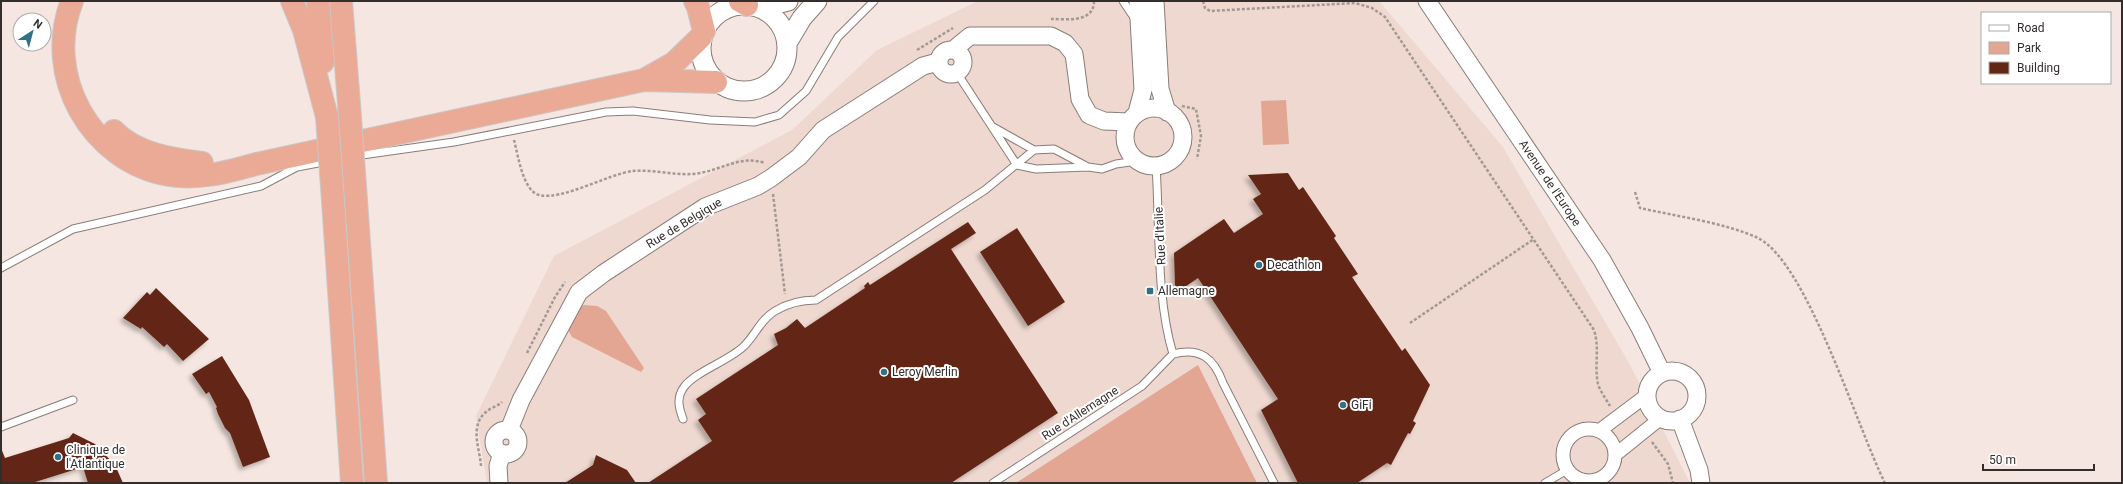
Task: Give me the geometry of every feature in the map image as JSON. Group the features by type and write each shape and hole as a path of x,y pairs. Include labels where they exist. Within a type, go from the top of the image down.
{"highway":[{"path":"72,1 67,13 62,43 67,81 83,118 105,143 134,163 169,174 201,177 224,173 256,164 644,80 716,82"},
{"path":"87,1 80,20 76,49 81,81 96,112 117,134 142,149 172,159 202,163 256,164"},
{"path":"292,1 304,30 327,117"},
{"path":"318,1 352,483"},
{"path":"341,1 376,483"},
{"path":"345,58 349,1"},
{"path":"644,80 674,63 702,34 698,7 695,1"}],"main road":[{"path":"749,5 773,16 782,28 787,43 786,56 782,68 775,78 765,86 753,91 740,92 727,89 716,82 706,70 700,54 702,34 711,19 721,11 734,6 788,1"},
{"path":"787,43 802,18 817,1"}],"street":[{"path":"1138,1 1143,90 1133,118 1125,132 1126,143 1130,153 1137,161 1156,166 1171,160 1181,147 1183,139 1172,107 1160,89 1155,1"},
{"name":"Avenue de l'Europe","path":"1427,1 1602,260 1640,328 1662,373"},
{"path":"953,50 960,54 963,62 957,73 946,74 940,69 938,62 944,51 953,50 970,36 1051,36 1065,43 1074,54 1080,99 1089,115 1104,121 1133,118 1152,108 1172,107"},
{"name":"Rue de Belgique","path":"499,483 498,466 502,453 511,453 517,447 517,436 509,430 521,400 578,292 604,273 705,207 758,186 771,178 799,157 824,130 923,66 938,62"},
{"path":"1599,431 1647,395 1652,381 1662,373 1670,371 1680,372 1694,383 1697,391 1694,407 1688,415 1680,419 1669,420 1661,418 1651,409 1647,395"},
{"path":"1615,456 1611,441 1599,431 1592,429 1578,431 1567,440 1563,455 1567,470 1580,479 1596,480 1610,471 1615,456 1661,418"},
{"path":"1680,419 1699,470 1701,483"}],"lane":[{"path":"1,268 73,228 261,186 297,167 344,158 454,142 606,112 633,111 741,122 755,122 779,115 806,91 838,37 874,1"},
{"path":"1123,1 1140,27"},
{"path":"957,73 1017,165 1036,168 1088,167 1102,169 1116,164 1137,161"},
{"path":"991,126 1034,150 1054,150 1088,167"},
{"path":"683,419 678,406 679,398 684,387 742,348 752,337 762,321 786,304 801,300 816,300 985,190 1034,150"},
{"name":"Rue d'Italie","path":"1156,166 1163,294 1168,338 1173,354"},
{"path":"1173,354 1184,351 1195,352 1210,359 1218,369 1223,383 1274,483"},
{"name":"Rue d'Allemagne","path":"993,483 1142,386 1173,354"},
{"path":"1,427 73,400"},
{"path":"1545,483 1567,470"}],"path":[{"path":"1203,1 1205,8 1210,11 1355,3 1372,8 1385,18 1594,330 1598,342 1596,372 1599,386 1618,417"},
{"path":"1172,107 1196,109 1201,136 1198,158"},
{"path":"512,131 528,187 539,195 554,195 633,172 680,174 700,173 752,159 764,163 770,171 786,304"},
{"path":"1635,192 1640,208 1718,226 1758,239 1776,253 1795,279 1817,323 1885,483"},
{"path":"1410,323 1534,239"},
{"path":"1645,431 1668,464 1673,483"}],"shaded area":[{"path":"978,1 1379,1 1503,147 1629,363 1690,483 487,483 476,416 554,256 792,130 877,50"}],"green space":[{"path":"1286,100 1289,144 1263,145 1261,101"},
{"path":"584,305 597,306 606,311 644,368 641,372 572,337 568,330 577,310"},
{"path":"1198,365 1257,483 1016,483"}],"building":[{"path":"1288,173 1299,190 1303,187 1336,236 1334,238 1358,274 1352,277 1402,351 1405,348 1430,385 1413,421 1416,423 1410,434 1408,433 1391,465 1387,463 1357,483 1298,483 1261,410 1278,399 1198,278 1179,291 1175,285 1174,253 1224,219 1234,233 1263,214 1253,199 1261,194 1248,175"},
{"name":"Leroy Merlin","path":"968,222 976,233 951,249 1058,413 951,483 648,483 712,441 698,420 706,414 696,399 778,345 774,334 786,328 797,319 805,328 865,288 864,286 868,282 870,285"},
{"path":"1017,228 1065,302 1028,326 980,252"},
{"path":"156,288 209,339 183,361 167,344 164,347 142,327 141,329 123,318 147,292 150,295"},
{"path":"222,356 249,400 270,457 243,467 230,433 225,428 218,414 217,407 209,392 206,394 192,374"},
{"name":"Clinique de l'Atlantique","path":"73,433 95,444 115,465 123,483 88,483 83,467 32,483 1,483 1,448 5,458 69,438"},
{"path":"596,455 627,470 636,483 565,483 593,465"}],"place":[{"name":"Decathlon","path":"1259,265"},
{"name":"Allemagne","path":"1150,291"},
{"name":"Leroy Merlin","path":"884,372"},
{"name":"GiFi","path":"1343,405"},
{"name":"Clinique de l'Atlantique","path":"58,457"}]}
